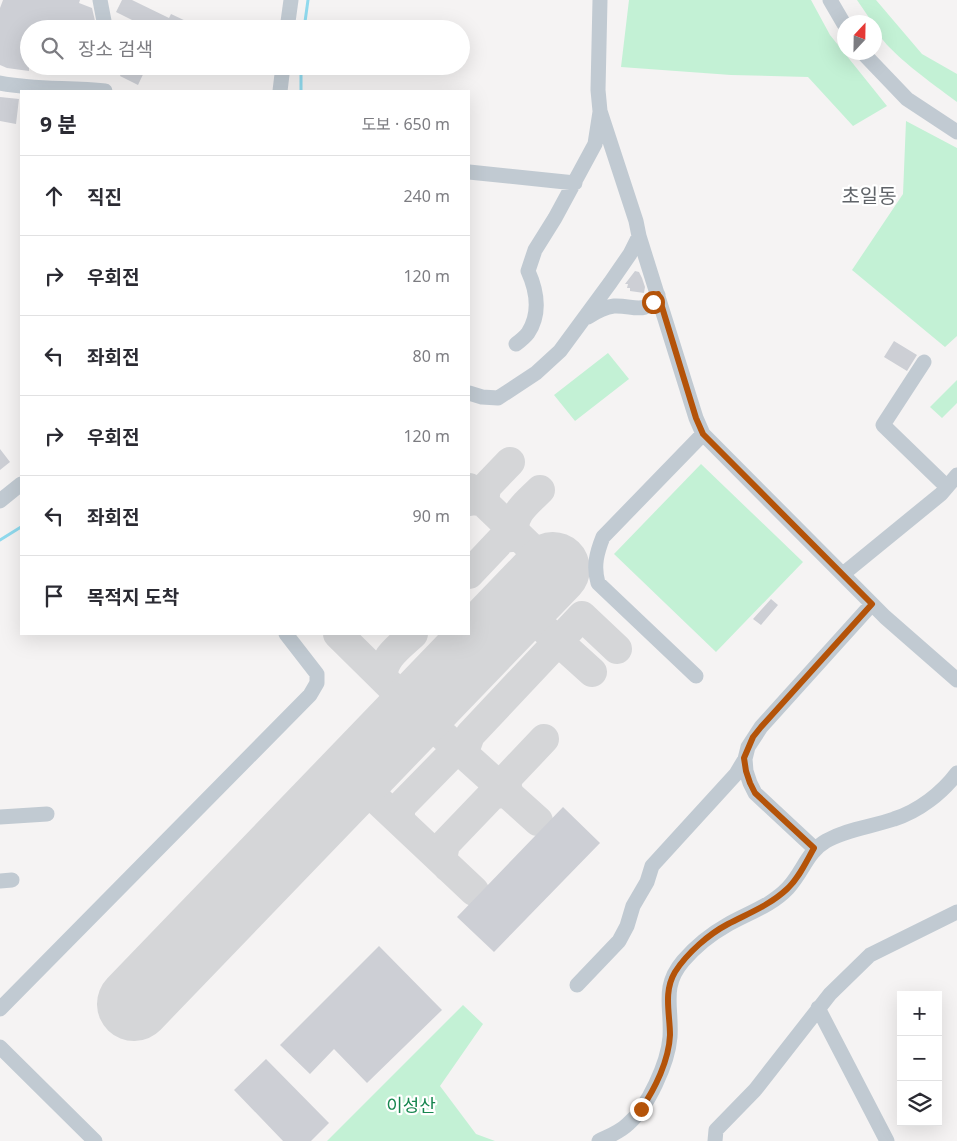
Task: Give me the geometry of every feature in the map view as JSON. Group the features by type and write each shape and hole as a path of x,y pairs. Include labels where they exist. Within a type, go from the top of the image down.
{"street":[{"path":"100,0 104,20"},
{"path":"288,20 291,0"},
{"path":"600,0 598,90 600,111 696,418 703,434 872,604 957,680"},
{"path":"830,0 839,15"},
{"path":"870,60 907,100 957,132"},
{"path":"280,90 282,75"},
{"path":"0,83 28,88 95,90"},
{"path":"516,344 528,333 537,310 535,287 528,271 535,250 595,144 600,111"},
{"path":"470,172 574,183"},
{"path":"470,393 482,397 498,398 536,373 560,351 630,254 638,228"},
{"path":"584,319 603,308 617,306 643,308 650,305 658,294"},
{"path":"924,362 883,425 947,487"},
{"path":"696,676 598,583 595,572 597,552 602,536 703,434"},
{"path":"842,574 941,494 957,475"},
{"path":"0,501 20,485"},
{"path":"577,985 619,941 627,926 633,906 647,882 652,866 731,780 744,758 753,737 761,727 872,604"},
{"path":"0,1009 310,695 317,683 317,674 287,635"},
{"path":"744,758 746,771 755,793 814,848"},
{"path":"599,1141 630,1123 652,1091 670,1037 668,992 670,981 692,952 727,925 759,910 787,889 798,876 814,848 843,832 895,819 926,803 947,787 957,773"},
{"path":"0,818 47,814"},
{"path":"716,1141 716,1130 755,1090 830,994 870,955 957,912"},
{"path":"818,1008 887,1141"},
{"path":"0,1047 95,1141"}],"green space":[{"path":"629,0 811,0 830,35 837,44 837,60 850,60 887,106 853,126 808,77 731,75 621,67"},
{"path":"857,0 876,0 922,54 957,74 957,102 909,65 884,42 882,39 882,15 867,15"},
{"path":"906,121 957,148 957,336 945,347 852,270 903,194"},
{"path":"608,353 629,379 575,421 554,395"},
{"path":"957,380 957,403 942,418 930,407"},
{"path":"701,464 803,562 716,652 614,554"},
{"name":"이성산","path":"463,1005 483,1024 440,1086 476,1134 495,1141 327,1141"}],"building":[{"path":"3,0 80,0 79,3 92,8 95,20 20,20 20,70 0,65 0,8"},
{"path":"122,0 132,0 169,18 171,14 184,20 132,20 116,12"},
{"path":"120,75 143,75 138,85"},
{"path":"0,97 19,99 16,124 0,121"},
{"path":"635,271 639,272 642,278 645,287 644,293 630,291 630,288 627,288 628,284 625,284"},
{"path":"894,341 917,355 907,371 884,357"},
{"path":"0,449 10,462 0,470"},
{"path":"771,599 778,605 761,625 753,619"},
{"path":"563,807 600,843 494,952 457,917"},
{"path":"379,946 442,1010 367,1083 334,1049 310,1074 280,1045"},
{"path":"266,1059 329,1123 311,1141 283,1141 234,1090"}],"waterway":[{"path":"305,20 308,0"},
{"path":"301,75 301,90"},
{"path":"0,540 20,528"}],"taxiway":[{"path":"470,501 484,502 486,487 510,462"},
{"path":"470,489 553,569"},
{"path":"515,532 514,526 518,514 540,490"},
{"path":"470,573 503,538 519,536"},
{"path":"518,605 592,672"},
{"path":"467,757 465,749 470,735 582,616 617,649"},
{"path":"470,624 485,639"},
{"path":"339,635 416,711 538,821"},
{"path":"383,678 383,671 388,659 412,635"},
{"path":"448,867 442,859 445,844 492,795 499,793 509,794 506,785 509,776 544,739"},
{"path":"400,821 402,805 451,755 456,753 464,754"},
{"path":"353,777 474,891"}],"runway":[{"path":"134,1004 553,569"}],"district":[{"name":"초일동","path":"869,195"}],"route":[{"path":"641,1109 652,1091 668,1047 670,1037 668,992 670,981 675,972 692,952 705,941 727,925 759,910 787,889 798,876 814,848 755,793 746,771 744,758 753,737 872,604 703,434 696,418 658,294 653,302"}]}
